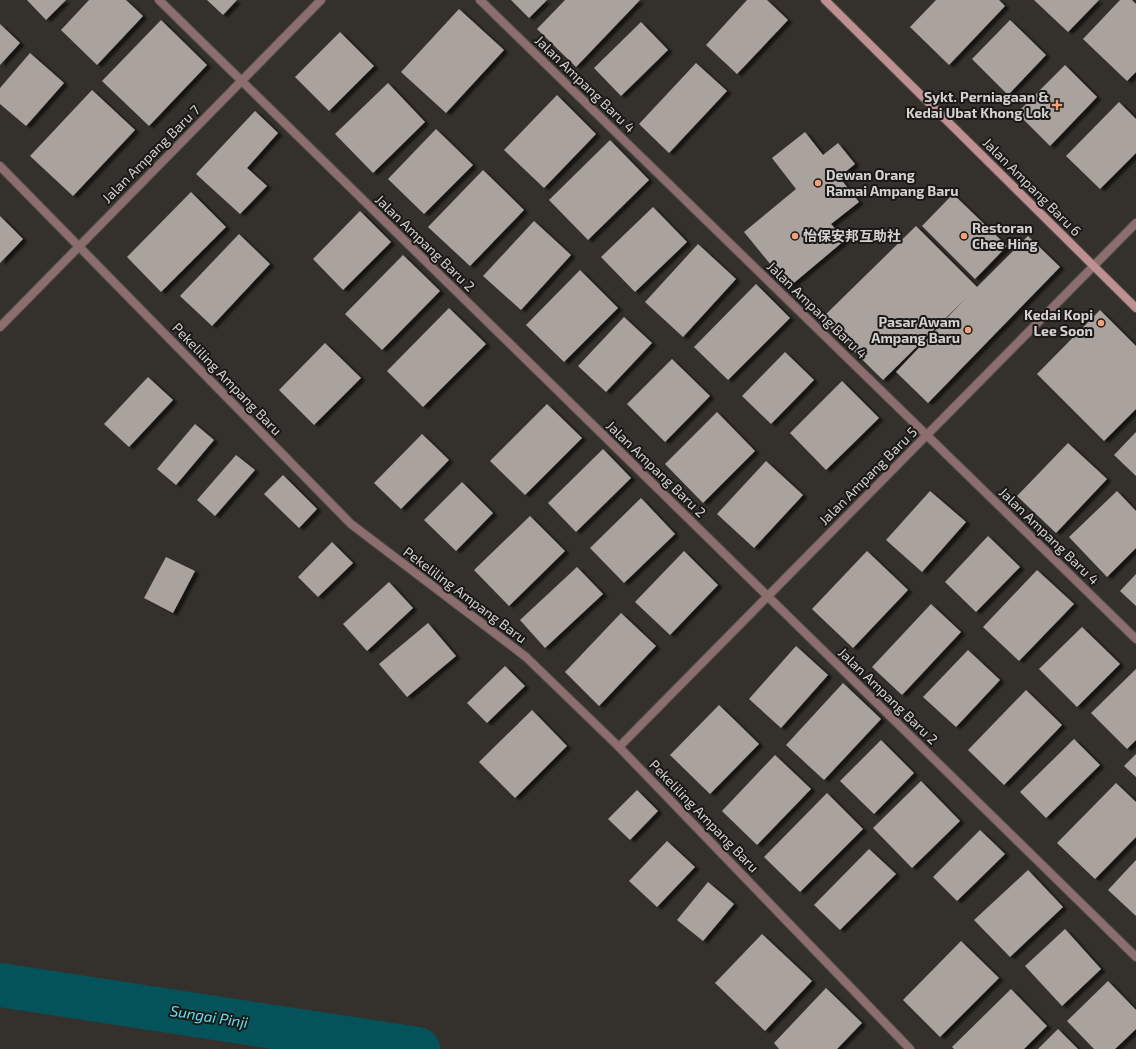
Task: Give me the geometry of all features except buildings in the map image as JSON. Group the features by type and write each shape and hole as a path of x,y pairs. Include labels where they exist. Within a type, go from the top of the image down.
{"main road":[{"name":"Jalan Ampang Baru 6","path":"825,0 1136,308"}],"street":[{"name":"Jalan Ampang Baru 2","path":"159,0 1136,957"},
{"name":"Jalan Ampang Baru 7","path":"0,327 321,0"},
{"name":"Jalan Ampang Baru 4","path":"480,0 1136,639"},
{"name":"Pekeliling Ampang Baru","path":"0,166 351,524 526,657 619,747 910,1049"},
{"name":"Jalan Ampang Baru 5","path":"619,747 1136,223"}],"waterway":[{"name":"Sungai Pinji","path":"0,985 418,1049"}],"place":[{"name":"Sykt. Perniagaan & Kedai Ubat Khong Lok","path":"1057,105"},
{"name":"Dewan Orang Ramai Ampang Baru","path":"818,183"},
{"name":"怡保安邦互助社","path":"795,236"},
{"name":"Restoran Chee Hing","path":"964,236"},
{"name":"Kedai Kopi Lee Soon","path":"1101,323"},
{"name":"Pasar Awam Ampang Baru","path":"968,330"}]}
